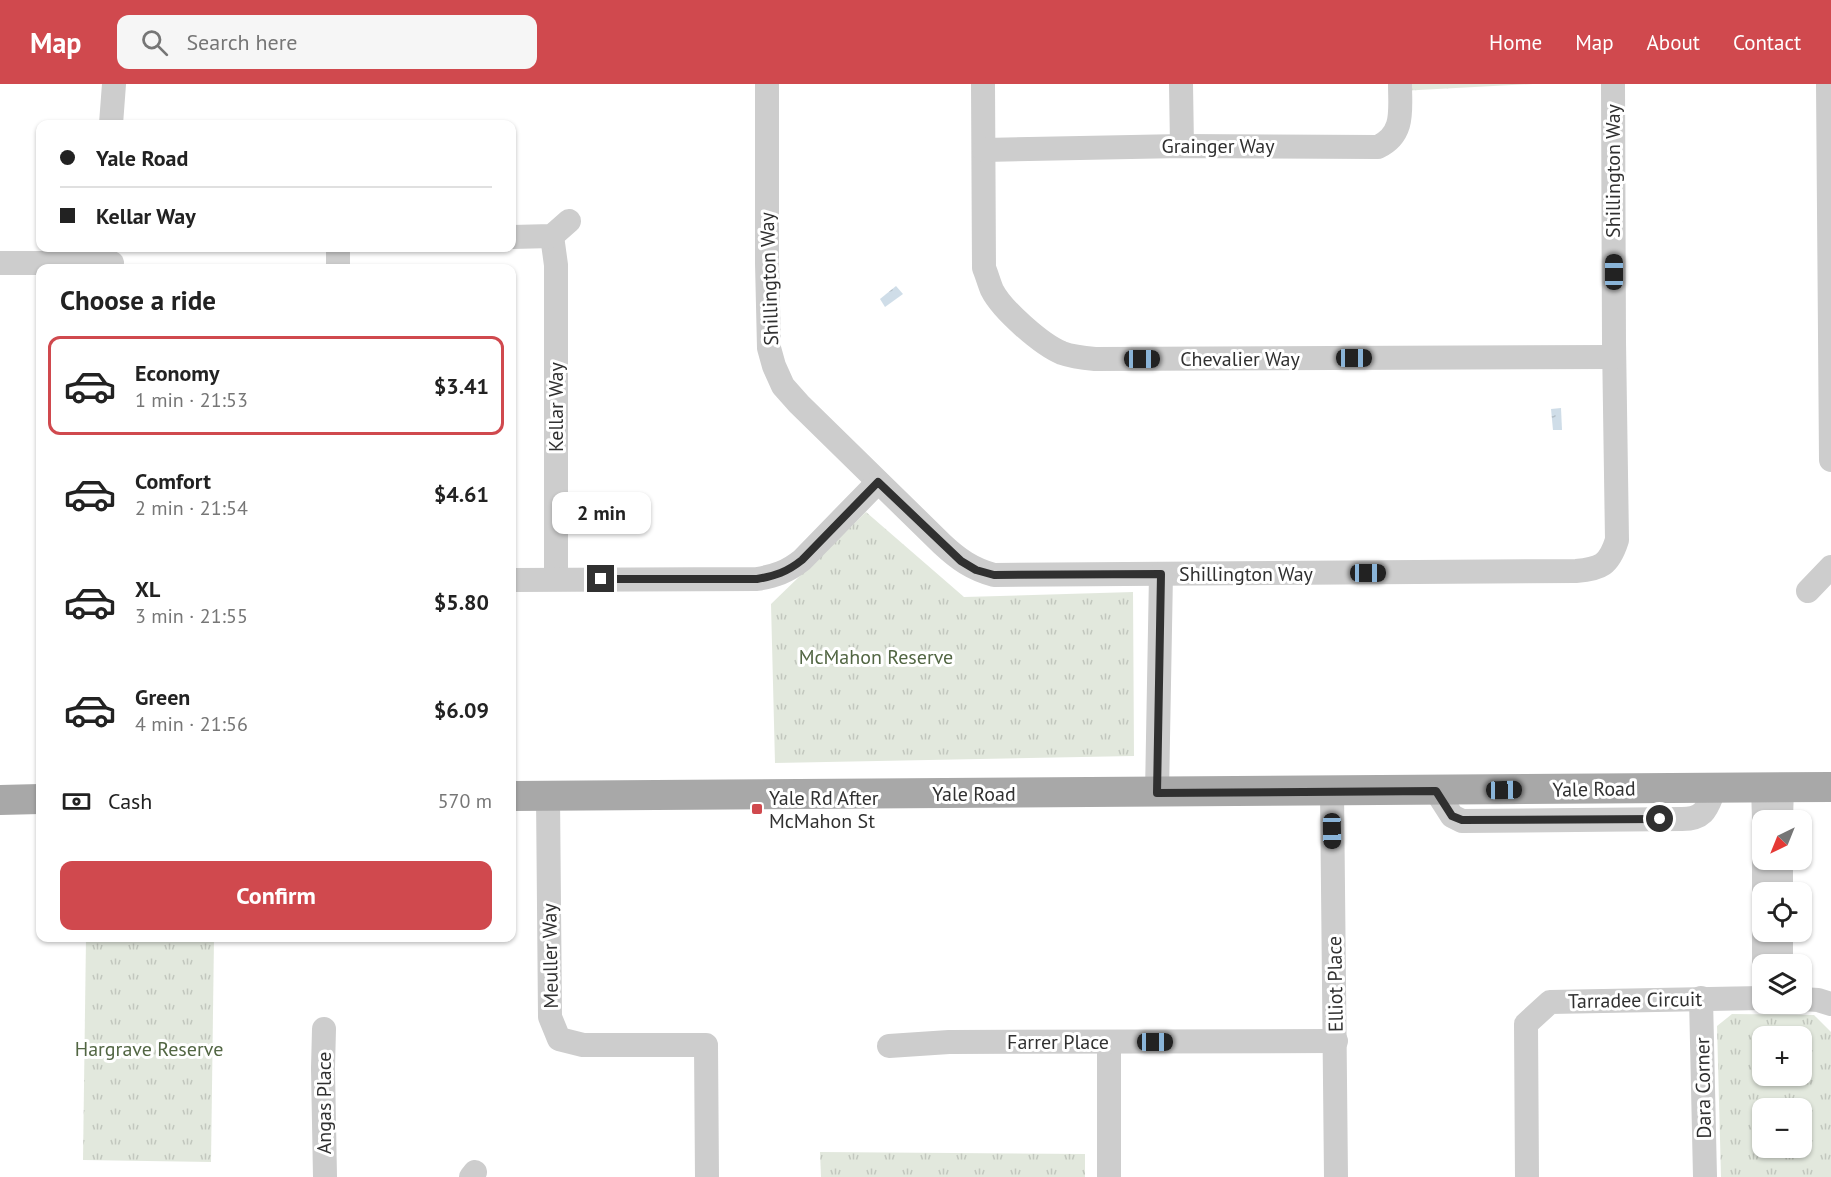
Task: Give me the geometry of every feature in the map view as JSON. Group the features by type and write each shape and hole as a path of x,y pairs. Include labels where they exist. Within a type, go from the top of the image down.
{"main road":[{"name":"Yale Road","path":"516,796 1772,787 1830,791"},
{"path":"0,800 36,799"}],"street":[{"path":"111,120 114,84"},
{"name":"Shillington Way","path":"767,84 769,348 783,386 942,544 961,561 976,570 994,575 1564,572 1594,569 1606,563 1617,540 1613,84"},
{"name":"Chevalier Way","path":"983,84 984,268 993,292 1031,332 1051,347 1072,356 1095,359 1614,357"},
{"path":"1181,84 1182,146"},
{"name":"Grainger Way","path":"984,150 1182,146 1378,147 1395,136 1399,128 1400,84"},
{"path":"1828,84 1831,459"},
{"name":"Kellar Way","path":"516,236 561,229 556,277 556,579"},
{"path":"0,263 112,260"},
{"path":"516,580 757,579 774,576 789,570 802,560 878,482"},
{"path":"1808,591 1831,567"},
{"path":"1157,793 1161,574"},
{"path":"1766,810 1772,787"},
{"path":"1772,787 1778,810"},
{"name":"Elliot Place","path":"1332,791 1336,1177"},
{"name":"Meuller Way","path":"548,796 549,1017 559,1039 583,1045 712,1039 707,1177"},
{"name":"Dara Corner","path":"1701,998 1705,1177"},
{"name":"Tarradee Circuit","path":"1527,1177 1526,1024 1550,1002 1752,998"},
{"path":"1812,1000 1831,1004"},
{"name":"Angas Place","path":"324,1029 325,1177"},
{"name":"Farrer Place","path":"889,1046 949,1042 1336,1041"},
{"path":"1109,1042 1109,1177"}],"green space":[{"path":"1400,84 1533,84 1400,91"},
{"name":"McMahon Reserve","path":"866,512 964,597 1133,592 1134,756 775,763 771,604"},
{"name":"Hargrave Reserve","path":"86,942 214,942 211,1162 83,1160"},
{"path":"1732,1014 1814,1015 1831,1032 1831,1177 1721,1177 1717,1026"},
{"path":"820,1152 1085,1154 1085,1177 821,1177"}],"water":[{"path":"896,286 903,294 885,307 880,299"},
{"path":"1561,408 1562,430 1553,430 1551,409"}],"place":[{"name":"Yale Rd After McMahon St","path":"757,809"}],"route":[{"path":"601,579 757,579 774,576 789,570 802,560 878,482 942,544 961,561 976,570 994,575 1161,574 1157,793 1436,791 1452,816 1462,820 1660,819"}]}
